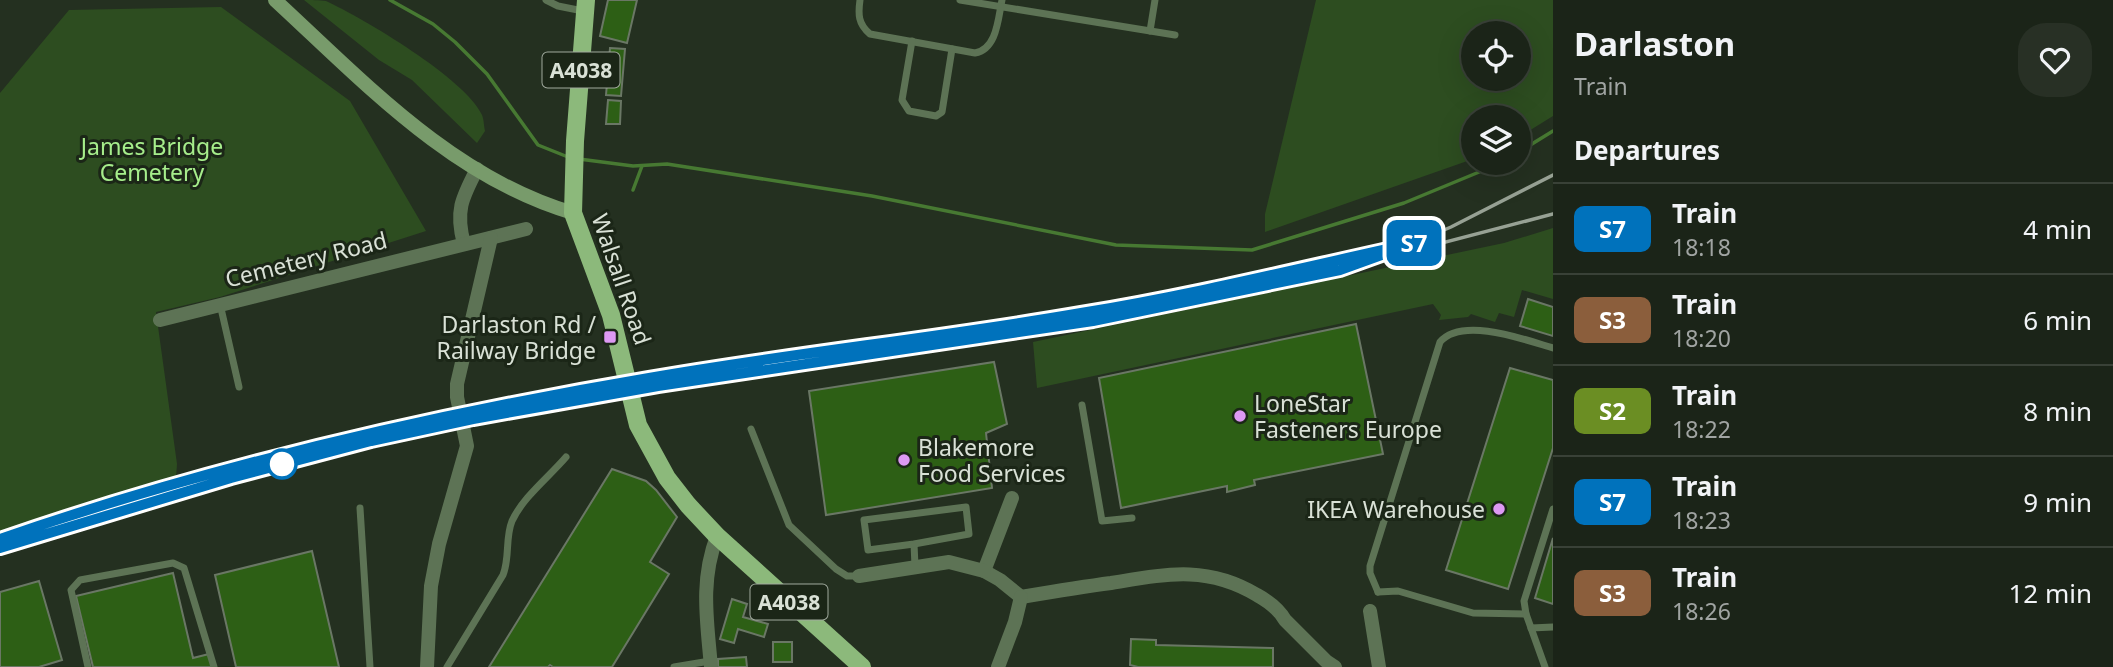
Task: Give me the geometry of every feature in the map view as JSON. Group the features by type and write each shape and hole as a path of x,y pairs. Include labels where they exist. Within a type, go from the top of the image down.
{"main road":[{"name":"Walsall Road","path":"585,6 575,141 573,213 611,315 638,425 667,478 717,536"},
{"name":"A4038","path":"717,536 862,667"}],"street":[{"path":"275,0 395,111 477,169 546,205 573,213"},
{"path":"464,244 458,214 460,203 477,169"},
{"name":"Cemetery Road","path":"160,320 526,229"},
{"path":"427,667 432,586 439,544 465,456 466,438 457,397 457,384 491,238"},
{"path":"984,571 1012,498"},
{"path":"710,664 705,582 709,557 717,536"},
{"path":"859,576 949,562 984,571 1021,597 1150,576 1187,573 1227,580 1265,599 1280,611 1284,620 1335,667"},
{"path":"998,667 1016,622 1021,597"},
{"path":"1370,611 1379,667"}],"lane":[{"path":"546,0 558,6 585,6"},
{"path":"860,0 859,20 870,34 975,53 989,47 1001,3"},
{"path":"960,0 1001,3 1175,36"},
{"path":"1150,31 1155,0"},
{"path":"912,41 902,100 909,111 936,116 942,112 952,49"},
{"path":"220,303 239,387"},
{"path":"1370,611 1378,592 1370,566 1440,342 1449,334 1493,331 1553,348"},
{"path":"1082,405 1102,521 1132,518"},
{"path":"751,429 789,525 836,569 848,576 859,576"},
{"path":"447,667 503,575 507,564 512,522 529,497 566,457"},
{"path":"966,507 969,534 914,544 868,550 864,520 966,507"},
{"path":"360,508 370,667"},
{"path":"1545,667 1524,601 1553,509"},
{"path":"914,544 915,566"},
{"path":"88,667 71,590 80,580 173,563 184,568 214,667"},
{"path":"1378,592 1398,592 1474,613 1526,614"},
{"path":"1531,628 1553,627"},
{"path":"674,667 710,664"}],"green space":[{"path":"304,0 326,1 364,21 412,51 456,84 482,115 485,131 477,143 412,80 379,60"},
{"path":"1316,0 1553,0 1553,116 1531,130 1531,105 1461,105 1461,163 1265,232 1265,214"},
{"name":"James Bridge Cemetery","path":"221,7 350,101 426,231 220,297 156,312 177,464 176,478 0,533 0,93 69,10"},
{"path":"1553,228 1553,299 1522,290 1514,317 1499,313 1495,322 1471,314 1468,317 1439,320 1441,315 1433,304 1037,388 1033,342 1504,243"}],"building":[{"path":"608,0 637,0 627,43 600,36"},
{"path":"610,48 625,49 621,96 606,95"},
{"path":"608,100 621,101 620,124 606,124"},
{"path":"1528,299 1553,307 1553,336 1520,326"},
{"name":"LoneStar Fasteners Europe","path":"1356,324 1383,454 1254,480 1255,485 1227,492 1227,486 1121,508 1099,378"},
{"name":"Blakemore Food Services","path":"994,362 1007,424 986,433 992,488 826,515 809,391"},
{"name":"IKEA Warehouse","path":"1510,368 1553,380 1553,448 1508,589 1446,570"},
{"path":"612,469 646,481 677,517 650,562 669,574 612,667 489,667"},
{"path":"1553,538 1553,604 1535,598"},
{"path":"312,551 339,667 236,667 215,575"},
{"path":"173,573 193,658 209,654 213,667 93,667 76,596"},
{"path":"39,581 62,660 39,667 0,667 0,592"},
{"path":"732,599 747,604 743,617 768,624 764,637 738,629 734,643 720,639"},
{"path":"1131,639 1156,640 1156,645 1273,648 1273,667 1138,667 1130,665"},
{"path":"773,642 792,642 792,662 773,662"},
{"path":"746,657 747,667 718,667 718,659"}],"waterway":[{"path":"390,0 433,24 455,42 487,74 538,145 568,157"},
{"path":"1531,145 1553,131"},
{"path":"579,159 633,166 667,164 872,196 1116,245 1252,250 1404,203 1472,175"},
{"path":"633,190 642,166"}],"railway":[{"path":"1416,242 1553,175"},
{"path":"0,548 231,478 371,441 473,419 658,386 1093,321 1304,279 1553,214"},
{"path":"1339,260 1425,229"}],"train":[{"name":"S7","path":"0,539 228,469 471,411 653,377 1082,313 1301,270 1415,243 1340,270 1304,279 1093,321 658,386 473,419 371,441 231,478 0,548"}],"place":[{"name":"Darlaston Rd / Railway Bridge","path":"610,337"},
{"name":"LoneStar Fasteners Europe","path":"1240,416"},
{"name":"Blakemore Food Services","path":"904,460"},
{"name":"IKEA Warehouse","path":"1499,509"}]}
